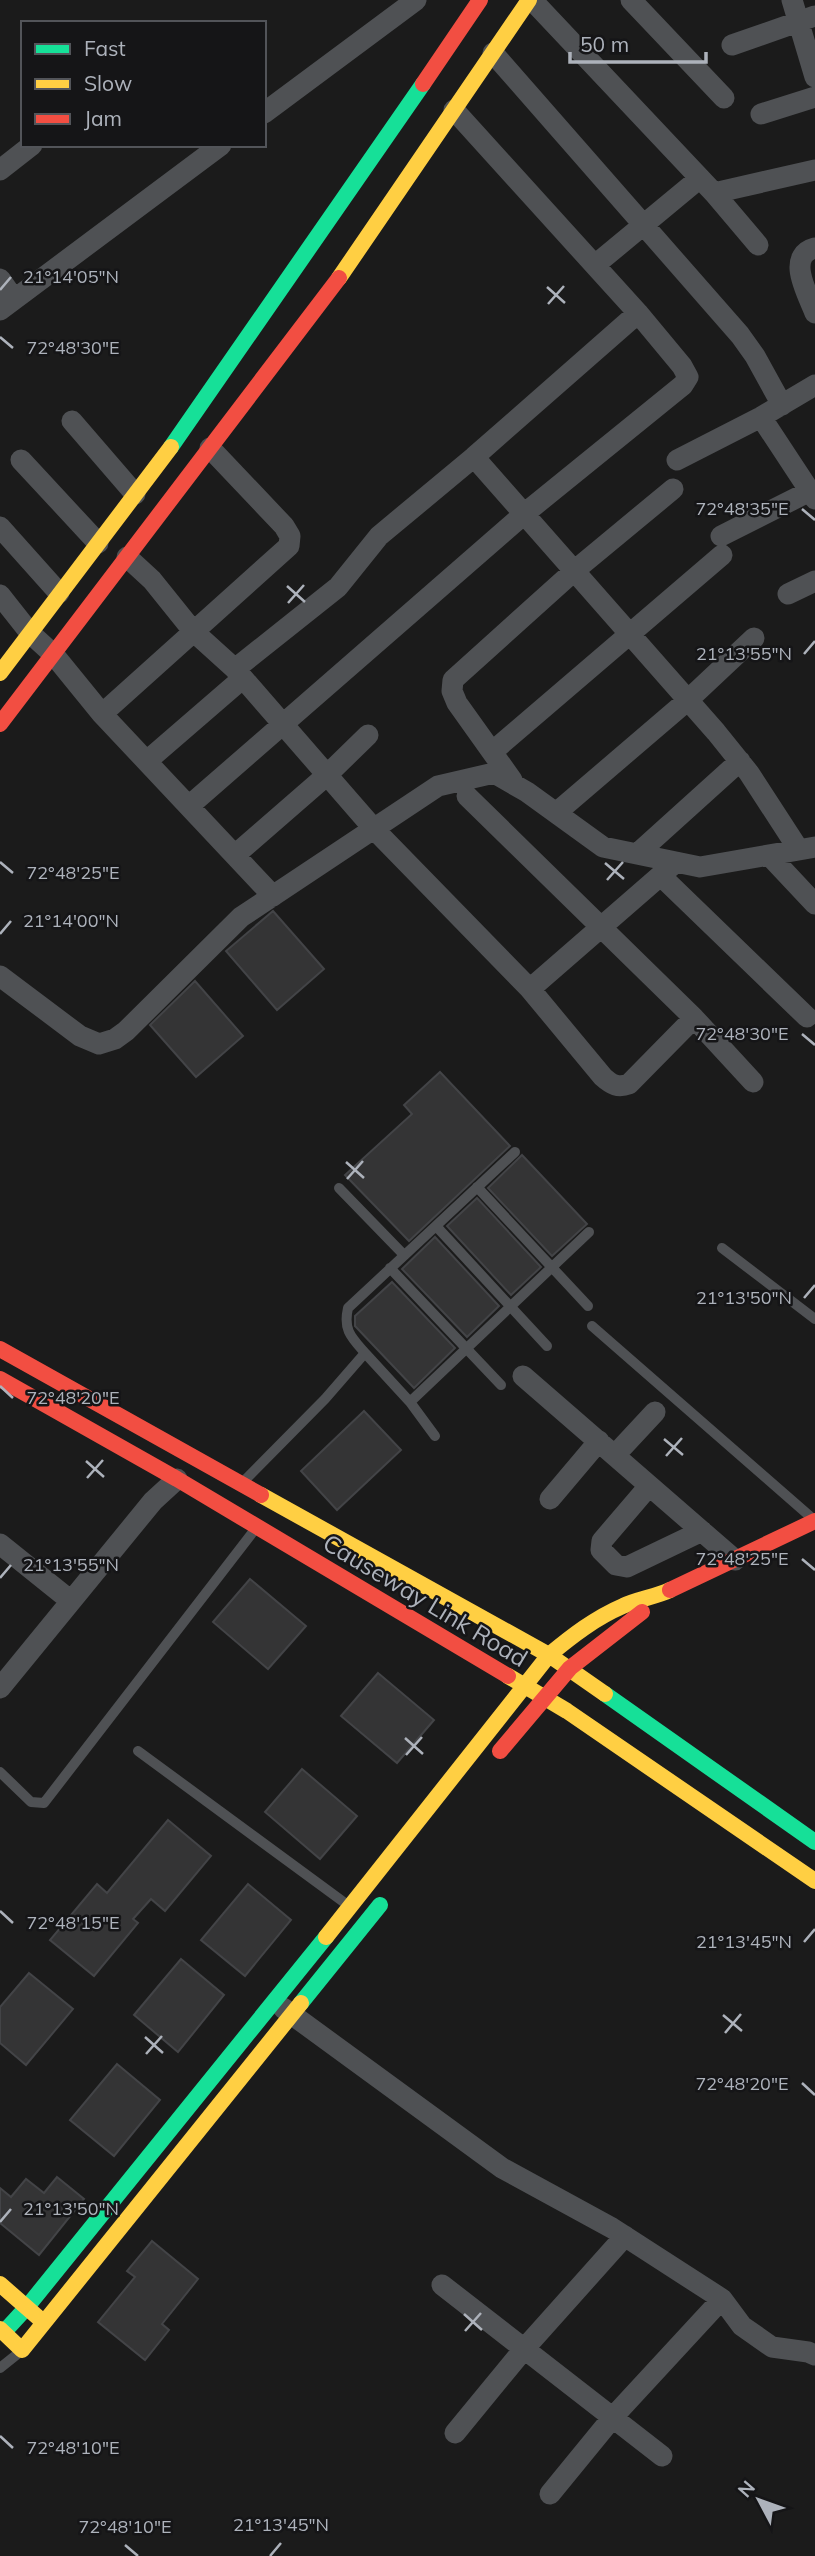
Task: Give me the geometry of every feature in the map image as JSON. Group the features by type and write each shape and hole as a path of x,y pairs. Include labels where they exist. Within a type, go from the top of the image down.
{"main road":[{"path":"0,673 189,423 481,0"},
{"path":"0,724 333,288 531,0"},
{"name":"Causeway Link Road","path":"0,1349 549,1655 815,1842"},
{"name":"Causeway Link Road","path":"0,1379 177,1479 567,1711 815,1881"},
{"path":"394,1887 22,2350 2,2330 27,2307 350,1908 549,1655 579,1630 624,1605 658,1596 815,1521"},
{"path":"493,1761 570,1668 634,1620 658,1596"},
{"path":"0,2284 46,2323"}],"street":[{"path":"266,112 416,0"},
{"path":"531,0 707,185 758,245"},
{"path":"631,0 724,98"},
{"path":"792,0 807,19 815,77"},
{"path":"732,45 807,19"},
{"path":"493,52 740,335 782,405"},
{"path":"761,114 815,97"},
{"path":"189,806 524,514 683,385 688,377 638,313 454,110"},
{"path":"0,170 29,147"},
{"path":"0,279 7,305 217,147"},
{"path":"595,265 644,225 707,185 815,170"},
{"path":"815,248 807,250 799,260 799,271 815,313"},
{"path":"147,761 239,673 338,587 379,536 474,457 638,313"},
{"path":"677,460 761,418 815,385"},
{"path":"492,752 631,635 721,546 813,495 761,418"},
{"path":"72,421 135,494"},
{"path":"102,714 289,546 290,536 284,526 210,448"},
{"path":"474,457 740,761 807,848 700,867 668,869 530,989"},
{"path":"21,460 98,543"},
{"path":"515,785 457,703 452,691 453,680 574,571 673,489"},
{"path":"0,527 59,593"},
{"path":"127,557 152,580 193,631 239,673 374,829 530,989 611,1084 621,1087 629,1084 694,1018"},
{"path":"788,594 815,581"},
{"path":"0,595 30,633 54,654 102,714 273,896"},
{"path":"556,813 688,700 754,638"},
{"path":"235,855 327,775 368,735"},
{"path":"637,854 740,761"},
{"path":"0,976 80,1037 99,1044 115,1039 241,917 438,786 494,773 603,847 637,854 668,869 807,1017"},
{"path":"467,796 602,926 694,1018 753,1082"},
{"path":"769,855 815,904"},
{"path":"523,1376 735,1560"},
{"path":"550,1499 607,1448 655,1412"},
{"path":"4,1675 71,1601 153,1501 177,1479"},
{"path":"649,1486 602,1541 601,1550 616,1565 627,1567 702,1531"},
{"path":"0,1544 71,1601"},
{"path":"273,2003 502,2168 625,2236 722,2299 742,2326 772,2347 815,2355"},
{"path":"455,2433 524,2349 625,2236"},
{"path":"442,2285 662,2456"},
{"path":"550,2494 613,2417 722,2299"}],"lane":[{"path":"435,1436 410,1402 352,1338 345,1322 348,1308 515,1152"},
{"path":"477,1187 588,1306"},
{"path":"339,1188 404,1255"},
{"path":"436,1226 547,1346"},
{"path":"410,1402 589,1232"},
{"path":"722,1248 815,1320"},
{"path":"390,1268 501,1385"},
{"path":"593,1326 815,1521"},
{"path":"240,1484 325,1399 365,1353"},
{"path":"0,1772 31,1802 44,1802 257,1527"},
{"path":"138,1751 350,1908 369,1919"},
{"path":"0,2350 2,2330"},
{"path":"0,2368 22,2350"}],"building":[{"path":"273,911 324,969 277,1010 226,951"},
{"path":"195,981 243,1036 196,1077 150,1025"},
{"path":"440,1072 510,1146 409,1241 345,1175 412,1114 404,1105"},
{"path":"522,1155 587,1224 552,1256 488,1188"},
{"path":"477,1198 541,1267 511,1295 447,1226"},
{"path":"435,1237 499,1306 467,1337 402,1269"},
{"path":"392,1282 455,1348 414,1388 355,1326 355,1316"},
{"path":"364,1411 401,1450 337,1510 301,1471"},
{"path":"250,1579 306,1626 268,1669 213,1622"},
{"path":"378,1673 434,1720 397,1763 341,1716"},
{"path":"302,1769 357,1816 320,1859 265,1812"},
{"path":"168,1820 211,1856 165,1911 151,1899 133,1919 138,1923 94,1976 50,1940 97,1884 107,1893"},
{"path":"248,1884 291,1920 245,1976 201,1940"},
{"path":"181,1959 224,1995 178,2052 134,2015"},
{"path":"29,1973 73,2009 26,2065 0,2043 0,2007"},
{"path":"117,2064 160,2100 114,2156 70,2120"},
{"path":"57,2177 84,2199 39,2255 0,2223 0,2188 11,2197 26,2179 44,2193"},
{"path":"152,2241 198,2279 162,2324 169,2330 145,2360 98,2322 135,2277 127,2271"}],"traffic: fast":[{"path":"171,447 423,84"},
{"path":"605,1694 815,1842"},
{"path":"301,2003 380,1905"},
{"path":"4,2332 326,1937"}],"traffic: slow":[{"path":"339,278 529,0"},
{"path":"0,673 171,447"},
{"path":"261,1495 549,1655 605,1694"},
{"path":"326,1937 549,1655 603,1616 670,1590"},
{"path":"508,1676 567,1711 815,1881"},
{"path":"0,2329 22,2350 301,2003"},
{"path":"0,2284 41,2320"}],"traffic: jam":[{"path":"423,84 480,0"},
{"path":"0,724 339,278"},
{"path":"0,1349 261,1495"},
{"path":"0,1379 177,1479 508,1676"},
{"path":"670,1590 815,1521"},
{"path":"500,1751 570,1668 642,1612"}]}
